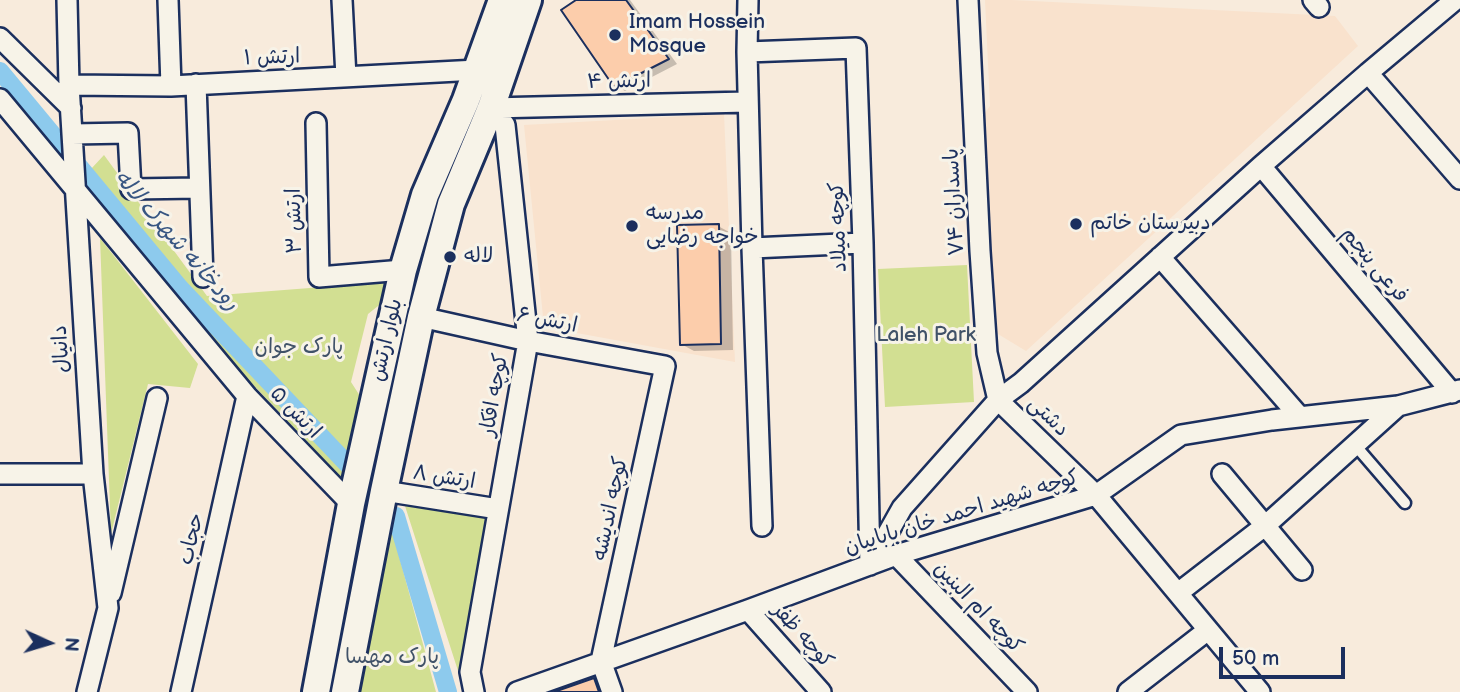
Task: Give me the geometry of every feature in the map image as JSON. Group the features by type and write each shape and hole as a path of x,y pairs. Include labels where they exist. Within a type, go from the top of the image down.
{"street":[{"name":"دانیال","path":"68,0 69,85 93,474 108,608 87,692"},
{"path":"168,0 171,86"},
{"path":"342,0 346,77"},
{"name":"بلوار ارتش","path":"316,692 351,504 403,270 425,195 466,100 502,0"},
{"name":"بلوار ارتش","path":"345,692 421,317 451,204 491,108 528,0"},
{"path":"748,0 747,102 762,526"},
{"name":"پاسداران ۷۴","path":"968,0 987,353 998,400"},
{"path":"870,565 902,508 998,400 1021,383 1261,166 1455,0"},
{"path":"0,38 71,108"},
{"name":"کوچه میلاد","path":"747,52 856,48 870,565"},
{"name":"ارتش ۱","path":"69,85 171,86 477,70"},
{"path":"1368,73 1460,179"},
{"path":"196,84 203,277"},
{"name":"ارتش ۵","path":"0,99 75,182 247,396 351,504"},
{"path":"466,100 491,108"},
{"name":"ارتش ۴","path":"491,108 747,102"},
{"name":"کوچه افکار","path":"474,692 470,672 528,341 505,125 491,108"},
{"name":"ارتش ۳","path":"316,123 319,276 403,270"},
{"path":"73,141 128,133 131,189 199,188"},
{"name":"فرعی پنجم","path":"1261,166 1456,391"},
{"path":"752,248 863,243"},
{"path":"1160,257 1300,417"},
{"name":"ارتش ۶","path":"421,317 528,341 665,366"},
{"name":"کوچه اندیشه","path":"601,661 665,366"},
{"name":"کوچه شهید احمد خان باباییان","path":"517,692 896,555 1096,495 1181,435 1398,406 1456,391"},
{"name":"حجاب","path":"181,692 247,396"},
{"path":"108,608 157,398"},
{"name":"دشتی","path":"998,400 1096,495 1261,692"},
{"path":"1178,593 1266,525 1398,406"},
{"path":"0,474 93,474"},
{"path":"1222,474 1302,570"},
{"name":"ارتش ۸","path":"384,491 498,509"},
{"name":"کوچه ام البنین","path":"896,555 1027,692"},
{"name":"کوچه ظفر","path":"748,610 821,692"},
{"path":"1128,692 1208,630"},
{"path":"601,661 612,692"}],"lane":[{"path":"1355,445 1405,503"}],"shaded area":[{"name":"دبیرستان خاتم","path":"985,0 1335,16 1358,46 1026,351 993,331 981,118 990,106"},
{"name":"مدرسه خواجه رضایی","path":"724,114 735,362 544,327 524,125"}],"green space":[{"name":"پارک جوان","path":"104,155 207,296 387,282 383,302 368,314 351,382 360,396 341,477 179,307 91,192 91,169"},
{"path":"100,238 198,364 190,388 148,384 111,534"},
{"name":"Laleh Park","path":"967,265 974,402 885,407 878,269"},
{"path":"405,506 487,518 460,677"},
{"name":"پارک مهسا","path":"389,519 436,692 352,692"}],"building":[{"name":"Imam Hossein Mosque","path":"576,0 626,0 669,59 614,87 561,10"},
{"path":"719,224 721,344 680,345 677,225"},
{"path":"594,678 599,692 554,692"}],"waterway":[{"name":"رودخانه شهرک لاله","path":"0,71 180,288 351,468"},
{"name":"رودخانه شهرک لاله","path":"396,516 448,692"}],"place":[{"name":"Imam Hossein Mosque","path":"615,35"},
{"name":"دبیرستان خاتم","path":"1076,224"},
{"name":"مدرسه خواجه رضایی","path":"632,226"},
{"name":"لاله","path":"450,257"}]}
